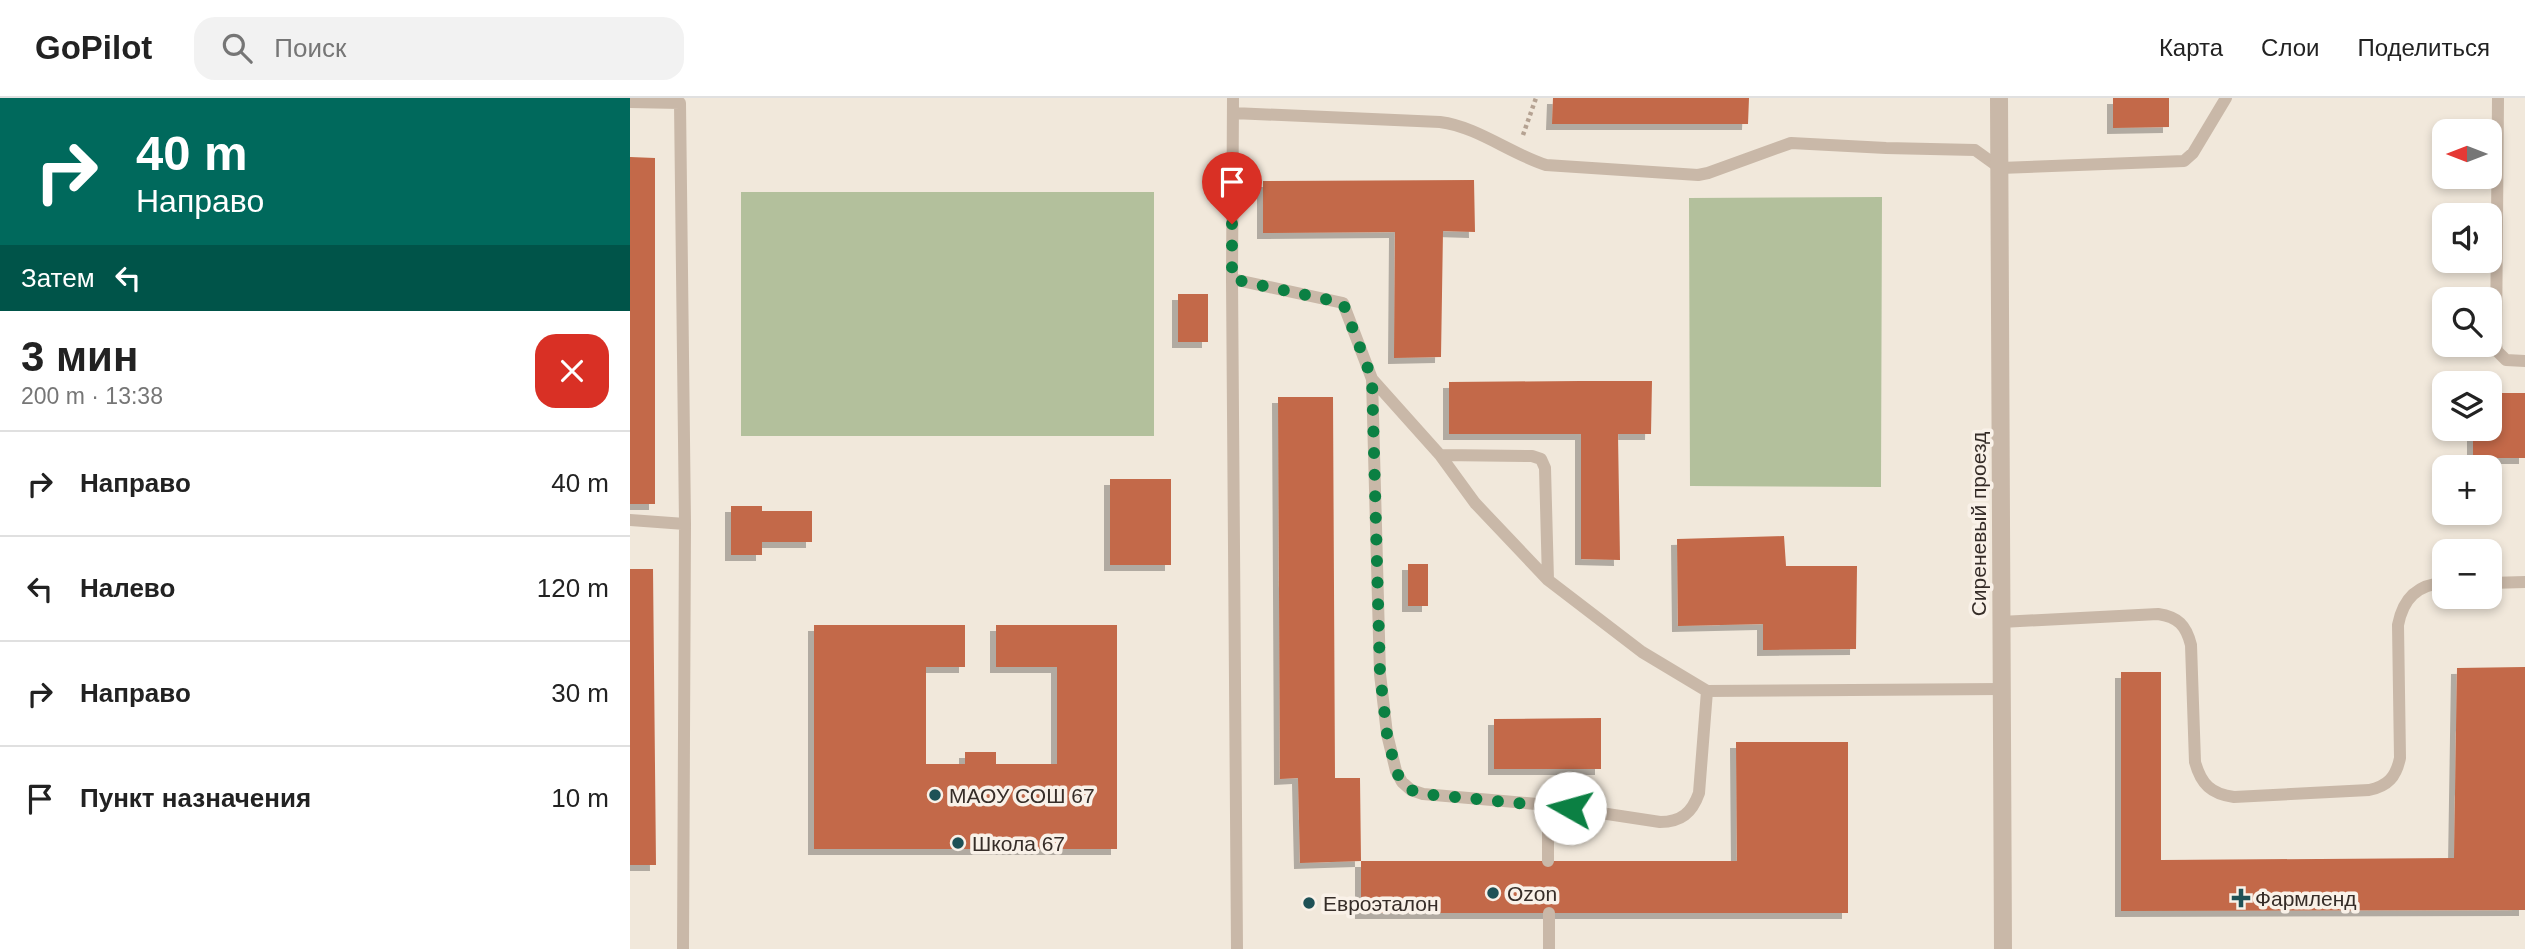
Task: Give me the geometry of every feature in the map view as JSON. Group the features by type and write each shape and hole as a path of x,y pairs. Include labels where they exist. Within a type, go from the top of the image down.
{"street":[{"name":"Сиреневый проезд","path":"1999,98 2003,949"}],"lane":[{"path":"1233,98 1237,949"},
{"path":"1233,113 1454,124 1546,165 1703,175 1785,144 1796,143 1975,150 2000,168 2184,161 2193,153 2226,98"},
{"path":"2498,98 2496,344 2501,356 2506,360 2525,361"},
{"path":"630,102 680,101 685,524 683,949"},
{"path":"1232,279 1343,303 1372,379 1380,674 1387,734 1396,771 1402,782 1411,790 1423,794 1548,805 1674,822 1685,816 1694,806 1699,793 1707,691"},
{"path":"1372,379 1440,455 1475,503 1548,580 1642,652 1707,691 2001,689"},
{"path":"1440,455 1532,456 1541,459 1545,468 1548,580"},
{"path":"630,520 685,524"},
{"path":"2502,583 2525,582"},
{"path":"2001,622 2158,614 2170,616 2181,622 2191,645 2195,762 2199,776 2207,788 2220,795 2234,797 2368,790 2381,788 2398,770 2398,625 2401,609 2410,595 2424,586 2432,585"},
{"path":"1548,805 1548,861"},
{"path":"1549,913 1549,949"}],"path":[{"path":"1516,152 1535,98"}],"green space":[{"path":"741,192 1154,192 1154,436 741,436"},
{"path":"1882,197 1881,487 1690,486 1689,198"}],"building":[{"path":"1553,98 1749,98 1748,124 1552,124"},
{"path":"2113,98 2169,98 2169,127 2113,128"},
{"path":"630,157 655,158 655,504 630,504"},
{"path":"1474,180 1475,232 1443,231 1441,357 1394,358 1395,232 1263,233 1263,181"},
{"path":"1178,294 1208,294 1208,342 1178,342"},
{"path":"1652,381 1651,434 1618,434 1620,560 1581,559 1581,434 1449,434 1449,382"},
{"path":"2502,393 2525,393 2525,458 2473,455 2473,441 2502,441"},
{"path":"1278,397 1333,397 1335,778 1360,778 1361,861 1300,863 1298,778 1280,779"},
{"path":"1110,479 1171,479 1171,565 1110,565"},
{"path":"731,506 762,506 762,511 812,511 812,542 762,542 762,555 731,555"},
{"path":"1784,536 1786,566 1857,566 1856,649 1763,650 1763,624 1678,626 1677,539"},
{"path":"1408,564 1428,564 1428,606 1408,606"},
{"path":"630,569 653,569 656,865 630,865"},
{"path":"814,625 965,625 965,667 926,667 926,764 965,764 965,752 996,752 996,764 1057,764 1057,667 996,667 996,625 1117,625 1117,849 814,849"},
{"path":"2525,667 2525,910 2121,911 2121,672 2161,672 2161,860 2454,858 2457,668"},
{"path":"1601,718 1601,769 1494,769 1494,719"},
{"path":"1736,742 1848,742 1848,913 1361,913 1361,861 1737,861"}],"place":[{"name":"МАОУ СОШ 67","path":"935,795"},
{"name":"Школа 67","path":"958,843"},
{"name":"Ozon","path":"1493,893"},
{"name":"Фармленд","path":"2241,898"},
{"name":"Евроэталон","path":"1309,903"}],"route":[{"path":"1232,224 1232,279 1343,303 1372,379 1380,674 1387,734 1396,771 1402,782 1411,790 1423,794 1570,808"}]}
